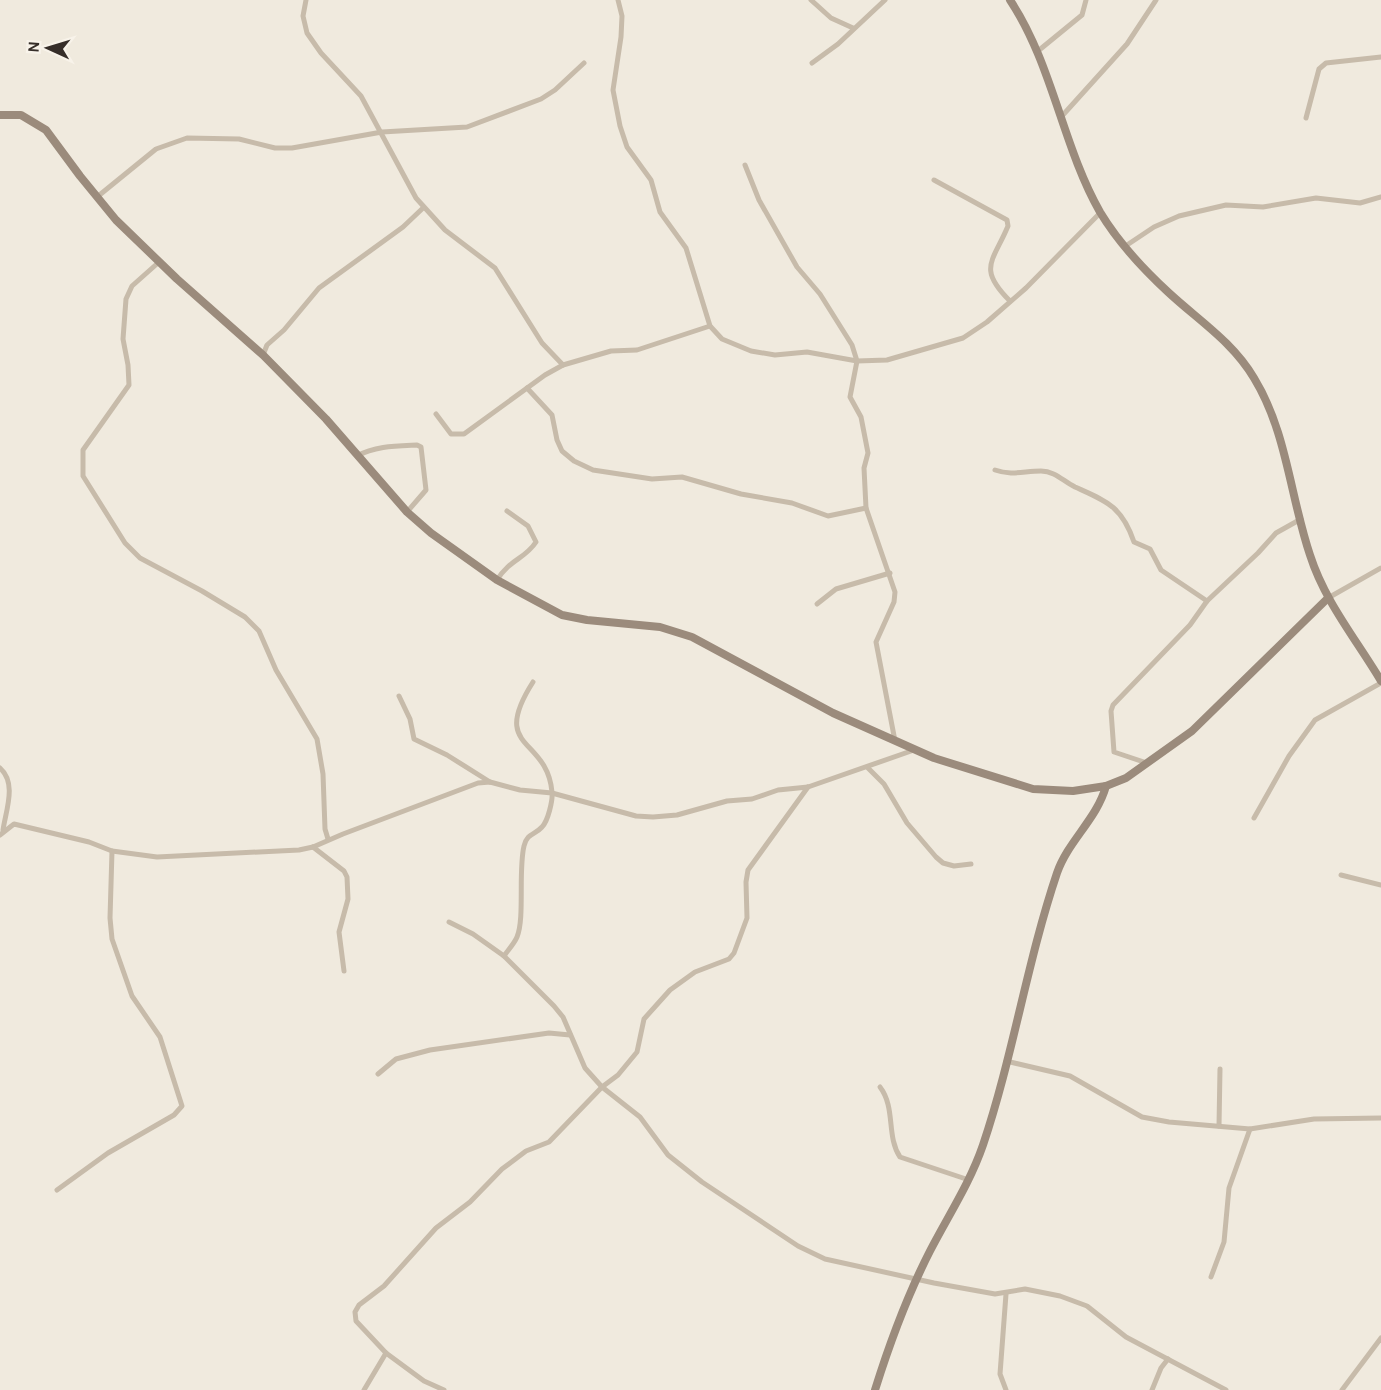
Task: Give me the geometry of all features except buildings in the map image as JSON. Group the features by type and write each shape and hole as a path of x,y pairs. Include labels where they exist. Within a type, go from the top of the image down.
{"main road":[{"path":"1010,0 1038,51 1088,190 1100,213 1124,247 1168,292 1214,330 1255,378 1283,447 1309,554 1328,598 1381,682"},
{"path":"0,116 21,116 46,130 97,197 159,262 263,355 326,419 407,512 431,533 497,580 562,615 587,620 660,627 692,637 833,713 914,750 1033,789 1072,791 1106,786 1149,763 1192,731 1328,598"},
{"path":"875,1390 903,1307 969,1180 983,1145 1006,1061 1030,958 1058,870 1070,845 1102,800 1106,786"}],"street":[{"path":"306,0 303,16 307,33 321,53 361,96 423,208 445,231 495,268 542,343 563,365"},
{"path":"618,0 622,16 613,90 620,126 627,147 651,180 660,212 686,248 710,326 722,339 750,351 775,355 807,352 856,361 887,360 963,338 1010,301 1100,213"},
{"path":"811,0 831,18 853,28"},
{"path":"812,63 838,45 853,28 885,0"},
{"path":"1038,51 1082,15 1086,0"},
{"path":"1062,116 1127,44 1156,0"},
{"path":"1306,118 1319,69 1326,63 1381,57"},
{"path":"97,197 156,149 187,138 239,139 276,148 292,148 382,132 467,128 541,99 555,90 584,63"},
{"path":"745,165 759,200 788,252 837,320 852,345 856,361 850,397 861,417 868,453 864,468 866,508 895,592 894,602 876,642 895,741"},
{"path":"934,180 1007,220 1008,226 993,254 989,270 997,288 1010,301"},
{"path":"1124,247 1154,227 1179,216 1226,205 1263,207 1316,198 1359,203 1381,197"},
{"path":"263,355 267,345 284,330 320,288 404,227 423,208"},
{"path":"159,262 132,286 126,299 123,339 129,385 83,450 83,476 125,543 140,558 202,591 244,617 259,631 276,670 317,739 323,774 325,829 328,839"},
{"path":"436,414 451,434 457,436 563,365 611,351 637,351 710,326"},
{"path":"527,388 552,415 562,451 574,461 593,470 652,479 682,477 741,495 792,503 828,516 866,508"},
{"path":"357,456 369,449 383,447 417,445 421,447 426,490 407,512"},
{"path":"995,470 1008,474 1050,472 1075,487 1090,491 1115,508 1124,519 1134,542 1150,549 1161,570 1207,601"},
{"path":"497,580 506,565 526,555 536,542 528,526 507,511"},
{"path":"1149,763 1114,752 1111,711 1113,705 1190,625 1207,601 1258,553 1275,533 1301,519"},
{"path":"1328,598 1381,568"},
{"path":"817,604 836,589 890,573"},
{"path":"504,956 518,935 520,873 525,840 546,821 552,793 548,775 517,730 518,709 534,682"},
{"path":"1254,818 1289,756 1316,720 1381,682"},
{"path":"399,696 410,719 414,739 447,755 490,782 520,790 552,793 636,816 653,818 677,815 727,801 752,799 778,790 808,788 914,750"},
{"path":"0,768 6,773 10,789 1,833"},
{"path":"868,768 884,784 907,824 936,857 943,863 954,866 971,864"},
{"path":"1,833 14,824 89,842 112,851 157,856 313,848 328,839 478,783 490,782"},
{"path":"444,1390 424,1381 386,1353 356,1321 355,1312 359,1305 397,1273 436,1228 459,1211 517,1156 549,1142 602,1087 632,1060 644,1019 654,1005 695,972 729,959 734,953 747,918 748,870 808,788"},
{"path":"313,848 344,871 347,877 348,899 339,932 344,971"},
{"path":"57,1190 108,1153 174,1115 182,1106 160,1037 132,996 112,939 112,851"},
{"path":"1341,875 1381,885"},
{"path":"449,922 473,934 504,956 554,1006 562,1017 585,1068 602,1087 640,1117 668,1155 702,1182 798,1246 832,1261 917,1279 1006,1294 1025,1289 1040,1291 1088,1306 1126,1337 1226,1390"},
{"path":"378,1074 396,1059 430,1050 549,1033 570,1035"},
{"path":"1006,1061 1070,1076 1142,1117 1169,1122 1250,1129 1314,1119 1381,1118"},
{"path":"1219,1126 1220,1069"},
{"path":"879,1087 890,1106 895,1150 900,1157 969,1180"},
{"path":"1211,1277 1224,1242 1229,1188 1250,1129"},
{"path":"1006,1294 1000,1374 1006,1390"},
{"path":"1342,1390 1381,1338"},
{"path":"364,1390 386,1353"},
{"path":"1152,1390 1161,1368 1168,1359"},
{"path":"423,1390 424,1381"}]}
